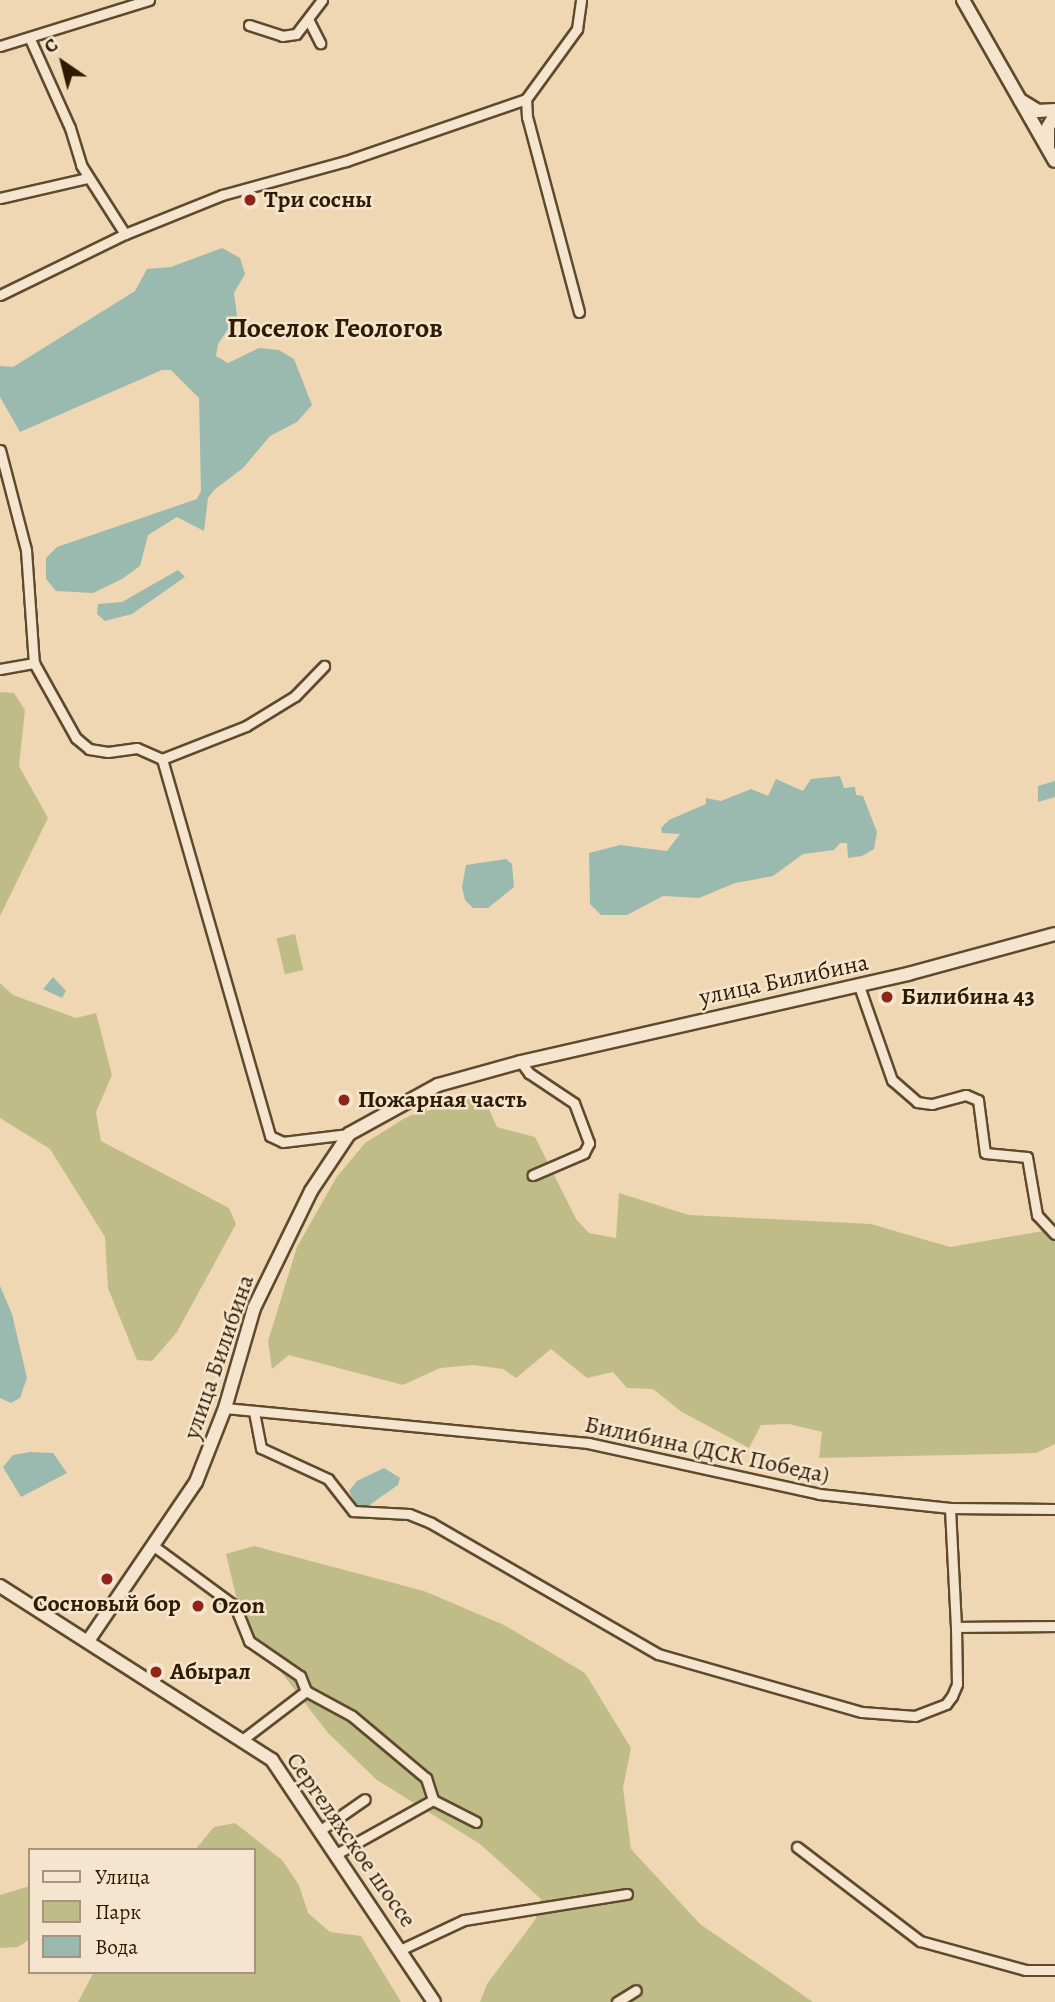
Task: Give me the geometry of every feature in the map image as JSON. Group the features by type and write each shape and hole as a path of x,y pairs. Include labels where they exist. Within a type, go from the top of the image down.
{"main road":[{"path":"962,0 1052,155"},
{"path":"1018,98 1038,111 1055,113"},
{"path":"1033,124 1055,113"},
{"path":"1052,155 1048,127 1055,113"},
{"name":"улица Билибина","path":"88,1641 155,1547 196,1482 225,1408 254,1308 311,1191 349,1134 438,1085 521,1062 859,986 1055,934"},
{"name":"Сергеляхское шоссе","path":"0,1586 272,1760 322,1829 434,2002"}],"street":[{"path":"0,46 30,39 149,0"},
{"path":"249,25 282,36 296,34 309,21 322,0"},
{"path":"0,295 125,233 222,195 346,161 526,99 578,29 581,0"},
{"path":"309,21 320,43"},
{"path":"30,39 87,178 125,233"},
{"path":"526,99 527,117 579,312"},
{"path":"0,198 87,178"},
{"path":"0,450 26,550 34,663 76,738 89,749 108,752 137,748 162,759 246,726 295,696 324,666"},
{"path":"0,669 34,663"},
{"path":"162,759 270,1136 283,1142 349,1134"},
{"path":"859,986 892,1080 918,1101 932,1104 966,1095 978,1100 985,1153 1027,1157 1037,1216 1055,1234"},
{"path":"521,1062 529,1073 574,1103 589,1143 584,1153 533,1175"},
{"name":"Билибина (ДСК Победа)","path":"225,1408 588,1443 819,1494 950,1508 1055,1509"},
{"path":"254,1412 261,1448 328,1479 354,1511 409,1514 658,1654 709,1671 862,1712 915,1716 946,1704 952,1696 957,1684 950,1508"},
{"path":"155,1547 235,1606 249,1641 300,1676 306,1691 352,1716 426,1778 433,1800 476,1822"},
{"path":"956,1627 1055,1626"},
{"path":"242,1740 306,1691"},
{"path":"322,1829 365,1799"},
{"path":"338,1853 433,1800"},
{"path":"797,1847 920,1941 1025,1970 1055,1970"},
{"path":"402,1949 464,1920 627,1894"},
{"path":"617,2002 636,1990"}],"green space":[{"path":"0,692 14,693 25,710 19,766 48,818 0,916"},
{"path":"295,934 303,970 285,974 276,938"},
{"path":"0,983 13,995 76,1018 96,1013 112,1075 96,1112 101,1141 229,1208 236,1224 177,1332 152,1361 137,1360 108,1288 105,1237 50,1149 0,1118"},
{"path":"484,1098 497,1127 535,1137 576,1219 589,1233 616,1238 619,1193 689,1215 871,1224 950,1247 1055,1229 1055,1444 1036,1453 819,1458 822,1432 789,1424 761,1425 749,1448 682,1412 653,1389 627,1388 613,1372 587,1378 551,1349 516,1378 503,1369 473,1365 440,1368 403,1385 289,1355 272,1369 268,1341 297,1247 336,1178 365,1143 405,1118 444,1100"},
{"path":"254,1546 424,1591 504,1625 585,1673 631,1748 623,1788 631,1849 700,1924 813,2002 480,2002 487,1984 535,1920 541,1899 480,1844 377,1780 328,1733 251,1633 236,1596 226,1554"},
{"path":"235,1823 282,1860 299,1885 308,1913 330,1932 361,1936 401,2002 78,2002 93,1974 256,1974 256,1848 197,1848 214,1827"},
{"path":"28,1887 28,1940 18,1947 0,1948 0,1895"}],"water":[{"path":"222,248 240,258 245,274 234,293 237,316 218,344 216,356 228,363 259,348 279,350 294,359 312,405 297,422 270,436 243,468 214,490 208,498 204,531 177,517 148,535 140,566 122,579 93,593 56,591 46,579 46,558 57,547 197,499 201,491 199,398 171,370 162,370 20,432 0,397 0,366 13,367 135,291 147,269 171,267"},
{"path":"178,570 185,577 132,614 105,621 97,614 98,604 122,602"},
{"path":"840,776 844,788 855,787 856,795 863,796 877,832 874,849 862,856 848,858 847,843 840,843 834,850 803,854 773,876 735,883 699,898 663,896 627,915 601,915 590,904 589,853 620,845 667,851 680,834 662,833 661,828 669,820 706,804 706,798 721,801 751,789 768,796 776,779 803,791 811,779"},
{"path":"1055,781 1055,797 1038,802 1038,786"},
{"path":"506,859 512,864 514,887 488,908 473,908 465,900 462,887 466,865"},
{"path":"53,977 66,991 62,998 43,989"},
{"path":"0,1286 12,1314 27,1378 20,1398 11,1403 0,1398"},
{"path":"30,1452 53,1453 67,1473 21,1497 3,1467 13,1455"},
{"path":"384,1468 400,1478 398,1485 365,1508 356,1504 349,1491 357,1481"}],"place":[{"name":"Три сосны","path":"250,200"},
{"name":"Билибина 43","path":"887,997"},
{"name":"Пожарная часть","path":"344,1100"},
{"name":"Сосновый бор","path":"107,1579"},
{"name":"Ozon","path":"198,1606"},
{"name":"Абырал","path":"156,1672"}],"district":[{"name":"Поселок Геологов","path":"335,328"}]}
